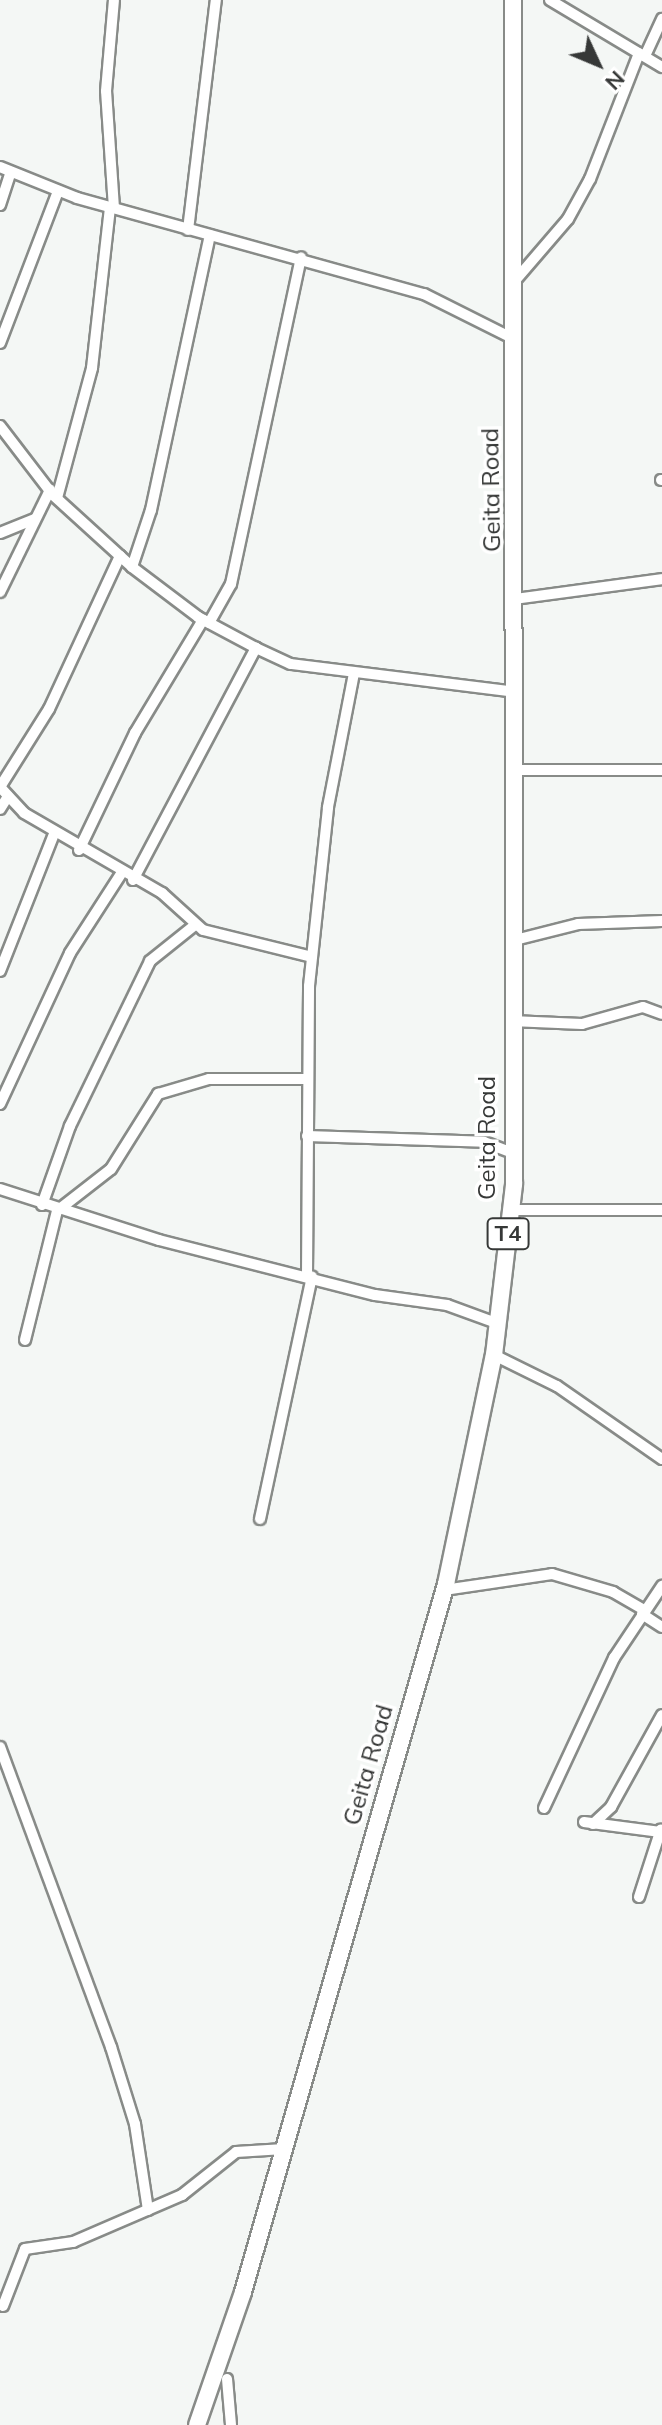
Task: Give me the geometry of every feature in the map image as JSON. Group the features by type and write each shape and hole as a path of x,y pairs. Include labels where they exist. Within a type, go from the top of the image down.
{"highway":[{"name":"Geita Road","path":"197,2425 284,2149 444,1590 499,1324 511,1210 513,1153 513,0"}],"street":[{"path":"0,592 34,519 53,494 92,368 112,208 106,91 114,0"},
{"path":"188,230 216,0"},
{"path":"550,0 662,67"},
{"path":"513,283 561,228 590,179 642,54 662,19"},
{"path":"0,205 5,170 112,208 301,257 465,309 512,338"},
{"path":"0,343 58,191"},
{"path":"132,567 151,510 210,235"},
{"path":"79,850 135,733 231,584 301,257"},
{"path":"0,426 53,494 132,567 206,621 256,648 291,664 354,673 448,678 515,692"},
{"path":"0,533 34,519"},
{"path":"0,809 3,790 49,709 120,556"},
{"path":"515,599 662,579"},
{"path":"133,880 256,648"},
{"path":"260,1519 309,1276 306,1079 312,957 328,807 354,673"},
{"path":"513,770 662,770"},
{"path":"3,790 54,834 121,874 162,893 195,925 312,957"},
{"path":"0,971 54,834"},
{"path":"0,1104 70,953 121,874"},
{"path":"511,941 578,924 662,921"},
{"path":"42,1205 70,1126 150,961 195,925"},
{"path":"511,1021 582,1024 643,1007 662,1014"},
{"path":"25,1340 57,1211 111,1169 158,1094 209,1079 306,1079"},
{"path":"307,1136 484,1142 513,1153"},
{"path":"0,1189 57,1211 309,1276 447,1305 499,1324"},
{"path":"511,1210 662,1210"},
{"path":"494,1355 557,1386 662,1459"},
{"path":"444,1590 552,1574 643,1612 662,1627"},
{"path":"544,1808 643,1612 662,1586"},
{"path":"639,1897 661,1832 588,1823 611,1807 662,1715"},
{"path":"0,1747 119,2073 148,2210"},
{"path":"3,2306 25,2249 73,2242 148,2210 194,2187 236,2152 284,2149"},
{"path":"227,2379 231,2425"}]}
